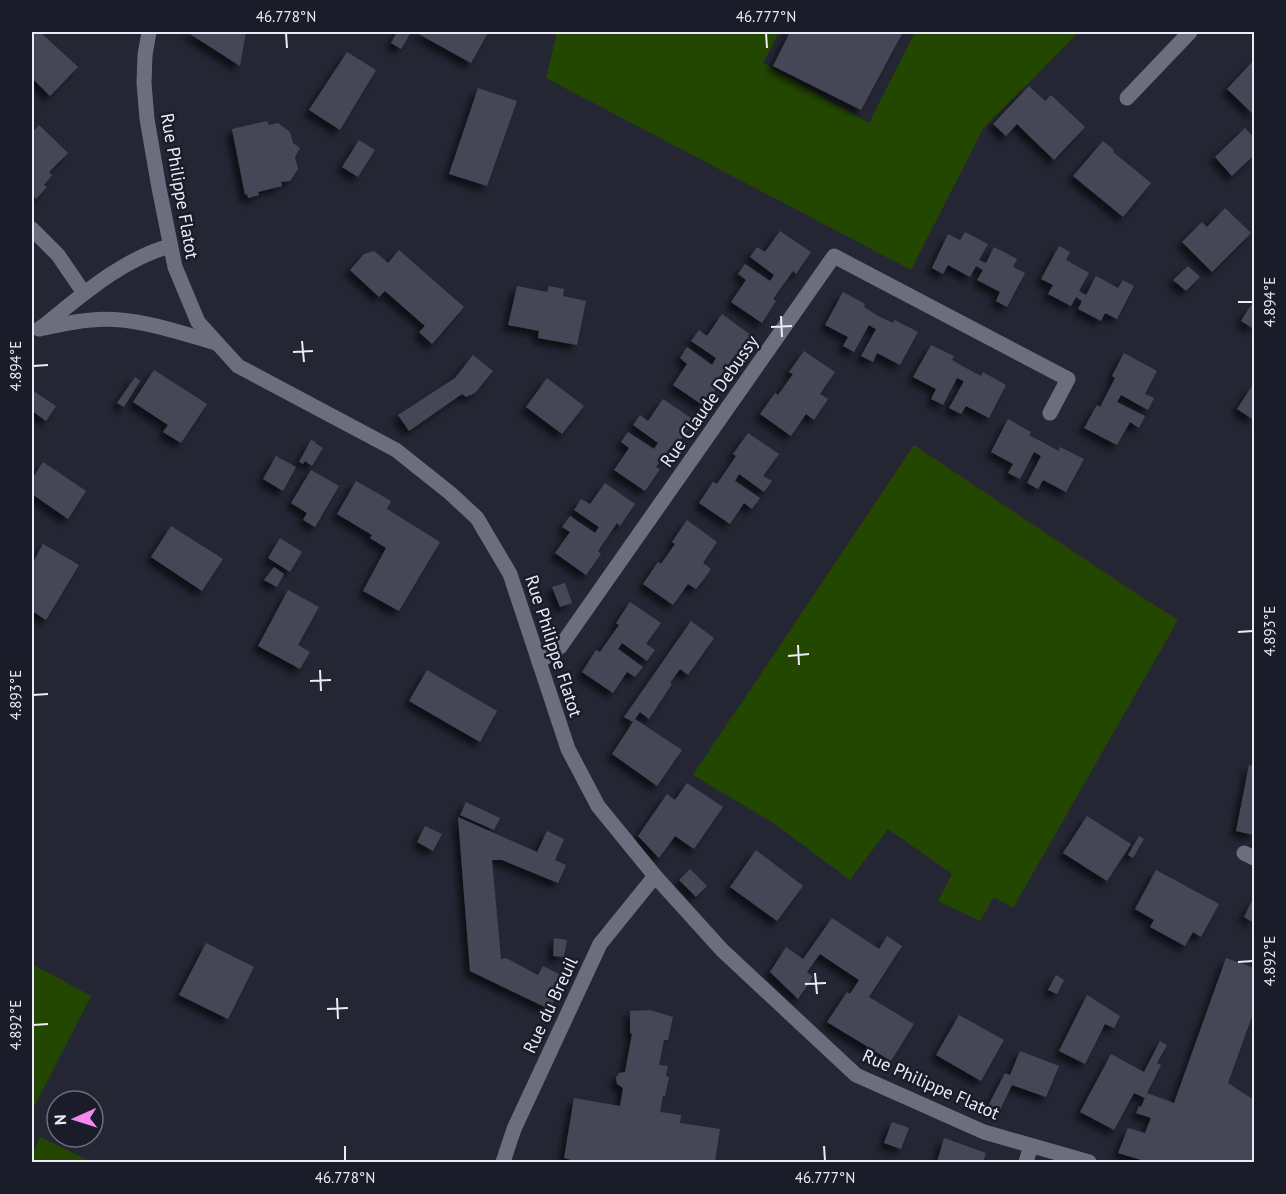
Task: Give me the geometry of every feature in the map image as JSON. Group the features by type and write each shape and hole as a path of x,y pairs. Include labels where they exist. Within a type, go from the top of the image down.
{"street":[{"name":"Rue Philippe Flatot","path":"149,32 144,83 147,118 175,267 198,322 238,366 396,450 477,518 510,574 568,749 598,806 655,876 722,950 856,1075 984,1132 1089,1162"},
{"path":"1126,98 1190,32"},
{"path":"32,229 58,255 84,293"},
{"path":"35,332 84,293 133,261 170,246"},
{"name":"Rue Claude Debussy","path":"539,662 560,647 834,256 1068,379 1050,413"},
{"path":"35,332 89,320 115,319 150,325 217,343"},
{"name":"Rue du Breuil","path":"503,1162 514,1129 600,944 655,876"},
{"path":"1026,1162 1031,1146"}],"green space":[{"path":"557,32 779,32 763,63 869,123 915,32 1079,32 983,129 911,270 546,78"},
{"path":"914,445 1178,620 1013,908 994,897 980,921 938,901 952,874 888,829 850,880 775,824 693,775"},
{"path":"32,964 91,996 32,1111"},
{"path":"40,1137 45,1139 45,1149 65,1149 92,1162 32,1162 32,1155"}],"building":[{"path":"40,32 78,67 50,96 32,78 32,37"},
{"path":"187,32 246,32 240,66"},
{"path":"397,32 411,32 401,49 391,43"},
{"path":"415,32 485,32 488,33 471,63"},
{"path":"790,32 903,32 861,110 773,66"},
{"path":"347,52 376,70 340,130 309,110"},
{"path":"1254,60 1254,115 1227,89"},
{"path":"1029,86 1045,101 1051,95 1085,127 1054,160 1017,124 1006,136 993,124"},
{"path":"478,88 517,101 487,186 449,174"},
{"path":"267,121 269,125 278,123 290,132 293,143 300,148 295,157 298,169 290,181 281,182 282,186 258,192 259,195 248,198 247,194 245,195 232,129"},
{"path":"39,125 68,153 49,172 52,175 44,185 47,187 36,199 32,194 32,133"},
{"path":"1245,128 1254,138 1254,155 1232,176 1215,157"},
{"path":"359,140 375,150 358,177 342,167"},
{"path":"1103,141 1151,183 1123,217 1073,176"},
{"path":"1225,208 1251,233 1212,272 1182,242 1202,222 1207,227"},
{"path":"780,231 811,252 796,274 793,271 773,299 776,301 762,323 731,302 746,280 738,274 745,264 770,281 774,275 750,257 757,247 765,252"},
{"path":"965,232 988,244 979,260 986,263 994,247 1017,259 1013,267 1025,273 1007,307 996,301 1000,292 977,280 983,270 976,266 970,277 948,265 943,274 932,268 948,234 960,240"},
{"path":"1059,246 1070,252 1066,260 1089,273 1079,291 1082,293 1086,295 1096,276 1118,288 1123,280 1134,286 1117,319 1105,313 1101,321 1078,309 1082,301 1076,297 1071,306 1048,294 1053,285 1041,279"},
{"path":"399,250 464,307 432,344 419,332 425,326 385,291 379,297 350,270 364,254 374,251 388,263"},
{"path":"1188,266 1200,277 1186,291 1173,280"},
{"path":"517,286 547,292 549,286 564,289 563,296 586,301 577,345 538,338 539,331 508,325"},
{"path":"843,292 865,304 864,307 878,316 893,323 895,320 918,332 900,365 877,353 873,362 861,356 876,329 869,325 854,352 843,346 848,337 825,325"},
{"path":"1251,305 1254,307 1254,329 1241,321"},
{"path":"722,314 752,336 738,357 735,355 715,383 718,385 704,406 673,385 687,364 680,358 687,347 712,365 716,358 691,341 699,330 707,336"},
{"path":"931,345 954,356 952,360 981,376 983,372 1006,385 989,418 966,406 961,414 949,408 964,381 957,378 943,405 931,399 936,389 913,377"},
{"path":"804,351 835,372 820,394 828,399 814,420 806,414 791,436 760,414 793,374 789,372"},
{"path":"1124,353 1157,371 1145,394 1154,398 1148,410 1121,395 1117,402 1145,416 1139,428 1130,422 1117,445 1084,428 1097,405 1100,407 1115,378 1112,376"},
{"path":"473,355 493,371 475,393 466,397 462,394 409,431 398,415 455,378"},
{"path":"154,370 207,404 181,443 163,432 168,425 133,402"},
{"path":"135,377 140,381 124,407 117,403"},
{"path":"547,378 584,406 562,434 526,407"},
{"path":"1254,383 1254,420 1237,409"},
{"path":"32,390 56,406 46,421 32,411"},
{"path":"663,399 694,420 679,442 676,440 656,467 660,469 645,491 614,470 629,448 621,442 628,432 654,449 658,443 633,425 640,415 648,421"},
{"path":"1008,419 1031,432 1029,435 1059,451 1060,447 1084,459 1066,492 1043,480 1038,489 1027,483 1041,456 1034,452 1020,479 1008,473 1013,464 991,452"},
{"path":"748,433 779,454 763,476 772,481 764,492 739,474 735,481 760,498 752,509 744,503 730,524 699,503 713,482 717,484 736,456 733,454"},
{"path":"311,440 323,448 312,466 305,461 303,464 299,462"},
{"path":"276,456 296,467 283,491 263,479"},
{"path":"43,462 86,491 68,519 32,494 32,479"},
{"path":"311,470 339,486 315,527 303,520 307,513 291,503"},
{"path":"356,481 391,501 387,509 440,542 399,611 363,591 386,548 370,538 372,535 337,514"},
{"path":"605,483 635,504 620,526 617,523 598,551 601,554 586,575 555,553 570,532 562,527 570,516 595,533 599,527 574,510 581,499 590,504"},
{"path":"687,520 717,542 703,563 711,569 696,589 688,584 673,605 643,584 658,562 661,564 675,544 672,542"},
{"path":"171,526 223,559 202,591 151,557"},
{"path":"280,538 302,552 290,572 268,558"},
{"path":"43,544 79,565 46,620 32,611 32,564"},
{"path":"274,567 284,574 277,587 264,580"},
{"path":"565,583 572,603 560,607 552,587"},
{"path":"288,590 319,607 298,645 310,652 300,669 258,646"},
{"path":"630,602 661,623 646,644 655,650 647,661 622,643 618,649 643,667 635,677 627,672 613,693 582,672 596,650 600,652 619,625 616,623"},
{"path":"691,621 714,638 688,675 680,669 649,719 640,712 635,719 682,750 657,786 612,754 633,722 624,717"},
{"path":"427,670 497,711 480,742 409,701"},
{"path":"1249,765 1254,766 1254,835 1236,831"},
{"path":"687,783 723,807 694,849 675,836 659,858 638,836 667,794 675,800"},
{"path":"466,802 500,818 494,830 460,815"},
{"path":"1087,816 1131,844 1107,881 1063,853"},
{"path":"458,817 537,852 547,831 564,839 555,860 566,865 558,883 502,860 492,860 501,959 506,958 538,975 543,966 561,975 551,1010 470,971"},
{"path":"425,826 442,834 433,851 417,842"},
{"path":"1139,836 1144,839 1133,858 1128,855"},
{"path":"756,850 803,886 777,921 730,887"},
{"path":"690,869 707,886 696,897 679,880"},
{"path":"1156,870 1219,904 1201,937 1193,932 1185,946 1150,927 1154,920 1135,909"},
{"path":"1254,897 1254,923 1244,917"},
{"path":"832,918 879,949 887,936 902,946 869,997 914,1024 891,1061 827,1022 847,992 850,994 859,980 820,954 807,972 813,977 798,999 770,972 786,947 803,959"},
{"path":"554,938 567,940 564,957 553,956"},
{"path":"206,943 254,967 228,1019 179,995"},
{"path":"1226,958 1254,968 1254,1011 1228,1083 1254,1100 1254,1162 1148,1162 1118,1153 1128,1128 1145,1133 1151,1118 1136,1113 1145,1098 1134,1093 1114,1130 1080,1112 1111,1054 1144,1072 1160,1041 1167,1045 1157,1063 1161,1065 1147,1093 1174,1103"},
{"path":"1056,975 1064,980 1057,994 1048,990"},
{"path":"1087,995 1120,1016 1114,1028 1105,1024 1085,1064 1059,1051"},
{"path":"650,1010 673,1017 668,1040 664,1040 659,1065 668,1066 666,1076 669,1077 660,1112 681,1115 680,1123 720,1129 715,1162 579,1162 564,1158 574,1098 620,1106 623,1088 617,1084 616,1077 619,1073 625,1072 632,1034 630,1033 630,1011"},
{"path":"959,1015 1004,1040 981,1081 936,1055"},
{"path":"1020,1051 1059,1066 1046,1097 1012,1085 1000,1110 988,1106 1005,1073 1010,1075"},
{"path":"892,1122 909,1128 901,1149 884,1143"},
{"path":"944,1138 986,1153 983,1162 937,1162"}]}
